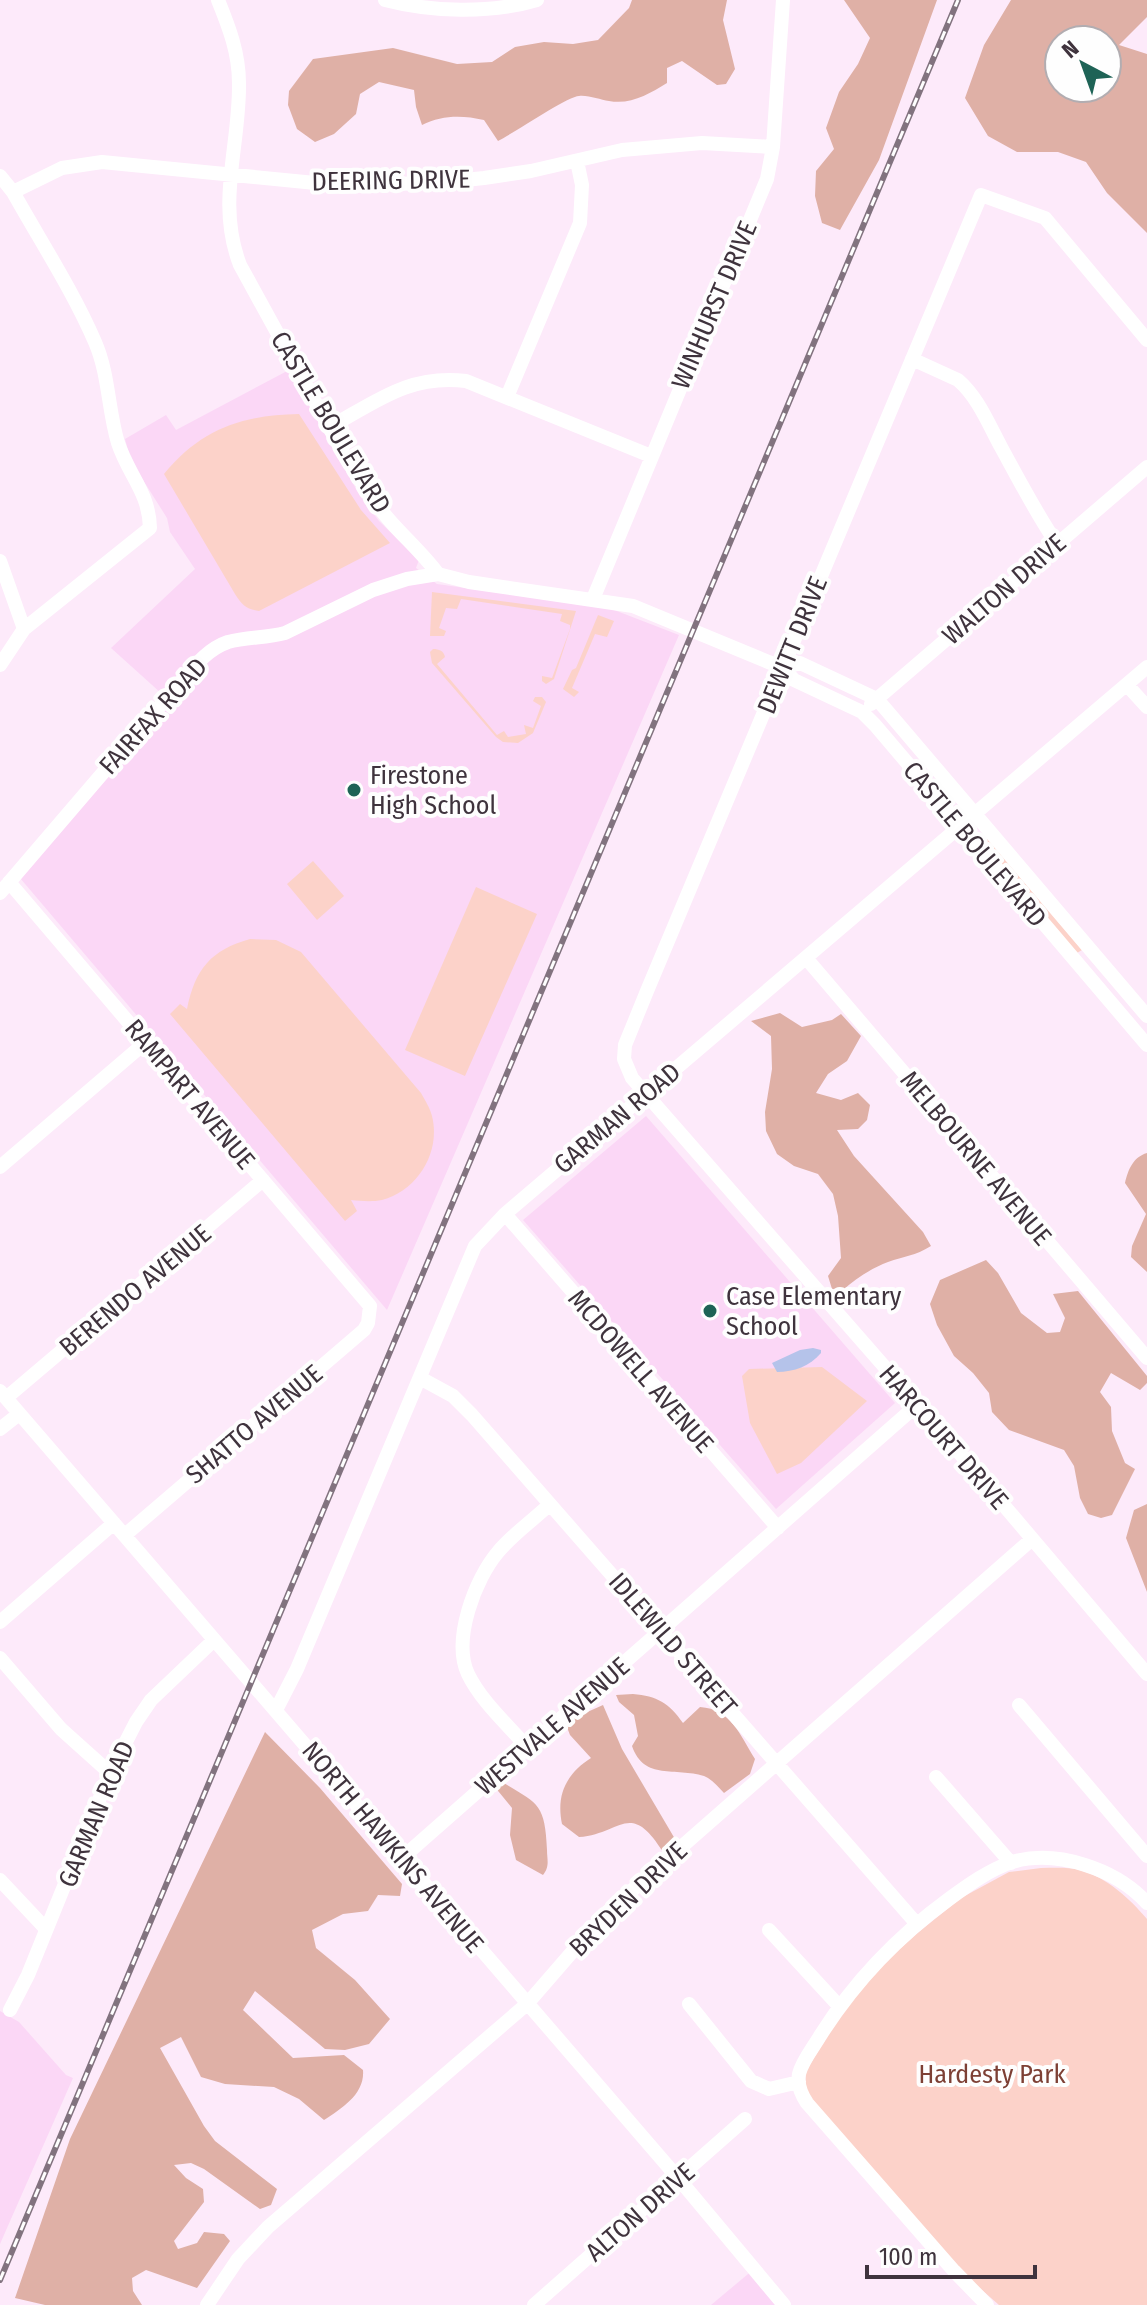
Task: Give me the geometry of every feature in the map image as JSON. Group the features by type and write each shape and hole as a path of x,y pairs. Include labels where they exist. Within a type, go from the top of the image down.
{"street":[{"path":"385,0 420,6 476,8 503,7 537,0"},
{"name":"WINHURST DRIVE","path":"593,599 767,179 773,147 783,0"},
{"name":"CASTLE BOULEVARD","path":"220,1 232,35 239,82 228,218 233,248 347,460 376,504 438,574 469,582 633,606 783,668 794,680 862,712 1147,1045"},
{"name":"DEERING DRIVE","path":"13,192 62,168 102,162 346,186 446,182 531,171 622,150 702,143 773,147"},
{"path":"507,397 580,223 582,185 577,161"},
{"path":"0,176 13,192 84,321 101,360 117,438 148,503 150,514 150,528 24,629 0,665"},
{"name":"DEWITT DRIVE","path":"645,1093 632,1078 624,1059 625,1045 981,195 1045,218 1147,340"},
{"path":"912,359 964,385 1057,544"},
{"path":"330,427 399,389 425,380 466,381 651,456"},
{"name":"WALTON DRIVE","path":"862,712 1147,467"},
{"path":"0,561 24,629"},
{"name":"FAIRFAX ROAD","path":"4,888 211,651 226,643 285,633 387,584 438,574"},
{"name":"CASTLE BOULEVARD","path":"783,668 800,663 877,699 1147,1016"},
{"name":"GARMAN ROAD","path":"276,1710 297,1669 475,1246 505,1214 645,1093 1147,667"},
{"path":"1127,685 1147,707"},
{"name":"RAMPART AVENUE","path":"4,888 146,1042 370,1306"},
{"path":"1078,964 1092,952"},
{"name":"MELBOURNE AVENUE","path":"806,958 1147,1358"},
{"path":"0,1167 146,1042"},
{"name":"HARCOURT DRIVE","path":"645,1093 1147,1674"},
{"name":"BERENDO AVENUE","path":"3,1395 263,1180"},
{"name":"MCDOWELL AVENUE","path":"505,1214 778,1528"},
{"name":"SHATTO AVENUE","path":"125,1535 364,1330 370,1306"},
{"name":"IDLEWILD STREET","path":"420,1378 453,1396 462,1405 916,1923"},
{"name":"NORTH HAWKINS AVENUE","path":"3,1395 784,2305"},
{"name":"WESTVALE AVENUE","path":"402,1858 917,1405"},
{"path":"0,1429 19,1414"},
{"path":"527,1747 471,1679 464,1662 462,1641 468,1615 491,1561 502,1547 549,1505"},
{"path":"0,1622 114,1523"},
{"name":"BRYDEN DRIVE","path":"207,2305 238,2259 268,2227 527,2004 600,1918 1031,1540"},
{"name":"GARMAN ROAD","path":"10,2010 66,1886 110,1773 136,1722 151,1700 214,1640"},
{"path":"0,1658 70,1739 110,1773"},
{"path":"1019,1705 1147,1856"},
{"path":"936,1777 1011,1863"},
{"path":"987,2305 807,2103 799,2082 804,2063 839,2006 865,1974 916,1923 978,1878 1011,1863 1048,1859 1089,1866 1110,1875 1146,1899"},
{"path":"0,1880 46,1929"},
{"path":"769,1930 839,2006"},
{"path":"689,2004 751,2081 769,2089 799,2082"},
{"name":"ALTON DRIVE","path":"534,2305 745,2119"}],"shaded area":[{"path":"632,0 727,0 723,20 735,69 726,84 717,85 682,61 667,68 667,83 647,95 617,102 579,96 498,141 484,120 452,117 422,125 414,90 379,82 360,94 356,114 334,134 315,142 297,129 288,105 289,91 313,59 393,48 457,64 492,62 515,47 544,42 573,44 598,40 629,8"},
{"path":"844,0 937,0 879,160 840,230 822,223 815,196 816,171 834,149 826,128 839,92 858,64 870,38"},
{"path":"1011,0 1147,0 1147,17 1123,41 1123,24 1043,24 1043,104 1123,104 1123,46 1147,54 1147,233 1107,193 1086,162 1058,152 1017,152 988,136 965,98 984,45"},
{"name":"Firestone High School","path":"289,370 360,496 379,521 419,560 416,568 437,584 609,608 679,635 387,1310 20,878 172,703 111,648 195,569 170,532 167,518 131,461 125,439 166,415 176,430"},
{"path":"780,1013 802,1027 832,1020 841,1014 861,1036 847,1061 828,1074 816,1093 841,1100 858,1093 870,1105 867,1120 858,1129 837,1130 854,1156 923,1232 931,1246 876,1267 843,1290 832,1289 828,1276 841,1258 833,1194 818,1174 794,1166 777,1154 766,1131 765,1112 772,1069 771,1036 751,1021"},
{"name":"Case Elementary School","path":"646,1116 895,1403 776,1509 523,1220"},
{"path":"1147,1153 1147,1272 1131,1257 1132,1246 1146,1214 1125,1183 1132,1165"},
{"path":"986,1260 998,1273 1021,1313 1047,1333 1060,1332 1065,1318 1053,1294 1078,1291 1147,1376 1147,1383 1140,1390 1111,1373 1100,1392 1111,1407 1112,1431 1125,1463 1135,1469 1112,1515 1101,1518 1088,1514 1080,1498 1074,1466 1064,1450 1009,1430 992,1412 989,1393 954,1356 937,1325 930,1304 940,1280"},
{"path":"1147,1504 1147,1592 1126,1538 1134,1510"},
{"path":"633,1694 662,1702 683,1723 700,1707 720,1713 734,1725 755,1759 750,1774 724,1793 704,1776 662,1771 644,1764 632,1746 638,1736 634,1715 619,1702 616,1695"},
{"path":"603,1705 622,1749 675,1839 673,1848 663,1852 652,1836 633,1823 579,1837 562,1824 560,1804 565,1786 575,1771 591,1758 570,1735 565,1722"},
{"path":"265,1732 320,1788 402,1884 400,1896 378,1895 368,1911 343,1914 312,1930 316,1948 355,1980 390,2019 369,2044 345,2050 325,2049 255,1991 243,2010 293,2058 344,2055 363,2070 363,2079 356,2093 324,2120 299,2099 274,2087 225,2084 201,2077 181,2037 160,2048 215,2141 277,2189 271,2205 260,2209 191,2163 174,2165 203,2189 204,2202 174,2241 178,2249 197,2243 204,2232 224,2234 230,2241 197,2288 146,2270 132,2278 133,2291 142,2305 45,2305 15,2298 70,2139"},
{"path":"499,1780 530,1800 541,1813 548,1860 543,1875 516,1860 510,1835 512,1808 494,1786"},
{"path":"0,2011 19,2022 66,2075 73,2078 0,2244"},
{"path":"754,2269 784,2305 711,2305"}],"green space":[{"path":"299,414 361,510 390,543 259,611 245,606 238,598 164,474 193,446 224,428 259,417"},
{"path":"432,592 576,611 554,679 546,684 542,676 552,678 570,629 570,625 560,621 562,614 461,599 457,609 446,608 439,628 446,631 444,636 430,636"},
{"path":"598,615 614,621 607,637 595,634 572,688 579,692 574,697 563,689 576,668"},
{"path":"433,649 444,653 445,657 437,664 497,735 504,731 508,737 526,734 524,725 533,728 541,706 533,701 535,697 542,697 546,702 533,733 518,743 503,742 496,737 432,663 430,652"},
{"path":"988,838 1082,950 1077,953 981,843"},
{"path":"313,861 344,896 317,920 287,884"},
{"path":"476,887 537,914 465,1076 405,1050"},
{"path":"250,939 276,940 301,952 421,1093 431,1113 433,1143 430,1156 416,1179 395,1195 382,1200 351,1200 357,1211 345,1221 170,1014 180,1004 187,1009 200,972 215,955"},
{"path":"822,1367 867,1401 801,1463 777,1474 750,1423 742,1376 749,1369"},
{"name":"Hardesty Park","path":"1041,1868 1075,1869 1100,1878 1125,1896 1147,1919 1147,2305 999,2305 958,2269 810,2098 805,2085 806,2071 844,2009 865,1981 915,1935 961,1898 1009,1872"}],"water":[{"path":"800,1350 821,1350 821,1353 801,1367 777,1372 772,1363"}],"railway":[{"path":"0,2280 958,0"}],"place":[{"name":"Firestone High School","path":"354,790"},
{"name":"Case Elementary School","path":"710,1311"}]}
